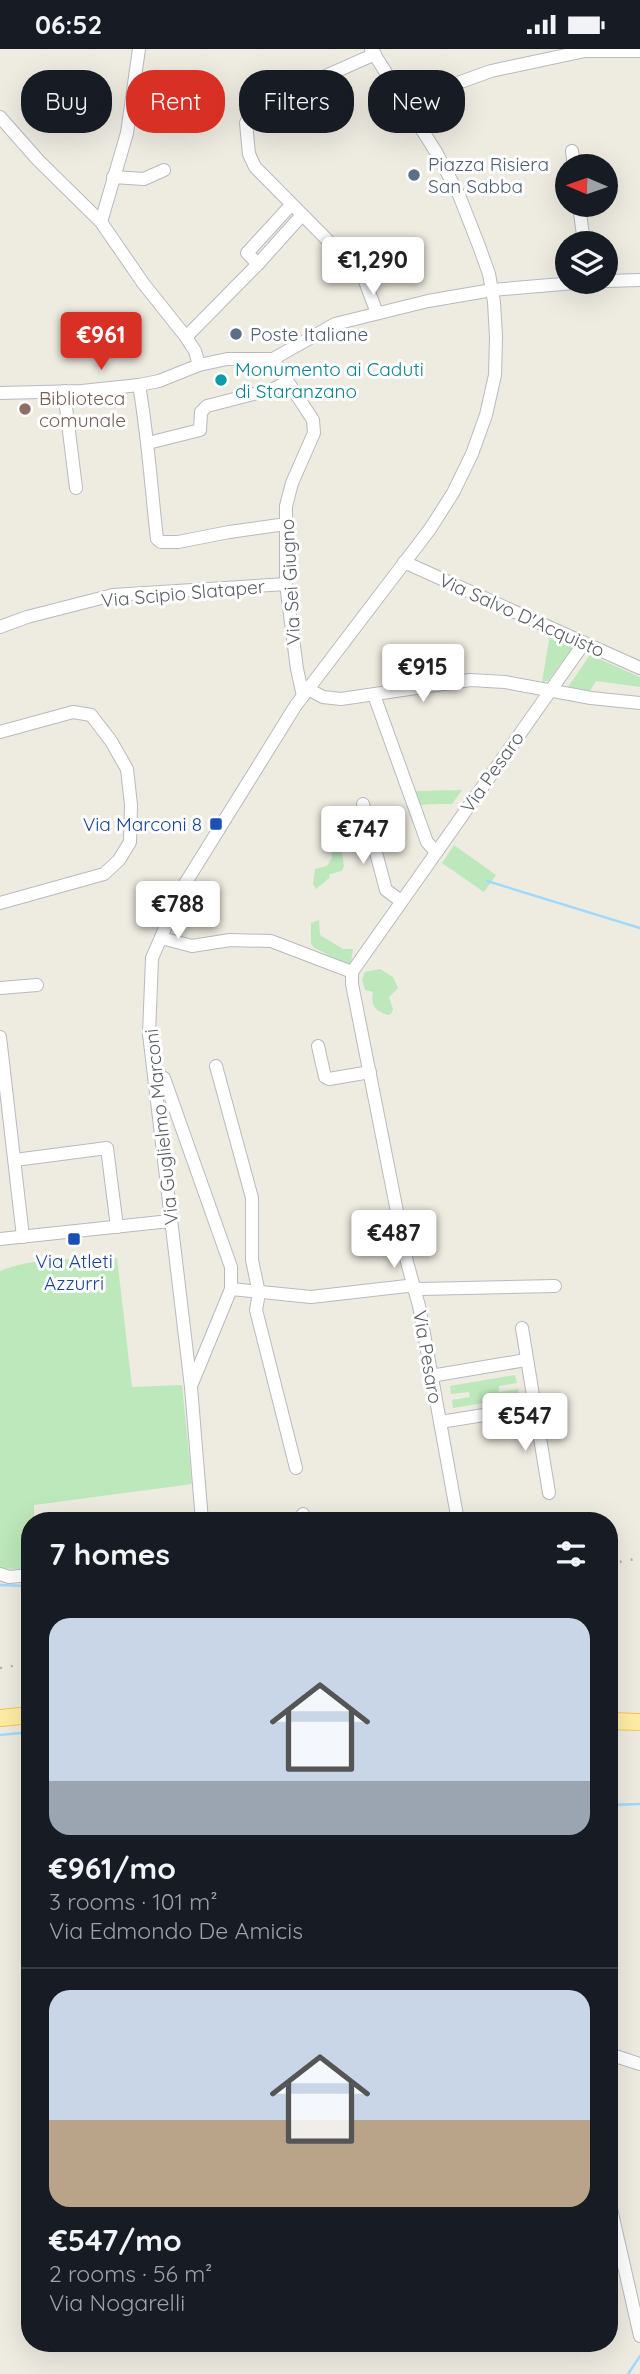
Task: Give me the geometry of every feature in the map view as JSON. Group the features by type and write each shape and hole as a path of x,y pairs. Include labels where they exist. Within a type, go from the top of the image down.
{"main road":[{"path":"0,1718 21,1716"},
{"path":"618,1721 640,1722"}],"street":[{"path":"101,222 127,132 139,49"},
{"path":"373,51 256,107 246,123 249,154 256,167 363,276 377,313"},
{"name":"Via Guglielmo Marconi","path":"373,51 385,70"},
{"path":"465,80 491,71 586,51 640,51"},
{"path":"0,117 38,160 101,222 143,283 186,337 195,351 199,365"},
{"name":"Via Guglielmo Marconi","path":"201,1512 191,1387 149,1034 152,958 183,887 305,692 430,529 453,493 472,454 486,415 495,375 496,337 489,274 459,195 425,133"},
{"path":"113,177 144,179 164,170"},
{"path":"258,264 247,253 291,205"},
{"path":"186,337 302,215"},
{"path":"618,281 640,280"},
{"path":"0,393 139,385 159,381 199,365 227,359 273,359 335,324 492,290 555,285"},
{"name":"Via Sei Giugno","path":"273,359 313,420 314,433 292,483 286,506 286,584 296,669 305,692"},
{"path":"148,443 200,430 201,412 207,406 273,389 287,381"},
{"path":"139,385 148,443 157,539 160,542 178,543 286,524"},
{"path":"64,391 76,488"},
{"name":"Via Salvo D'Acquisto","path":"404,562 640,668"},
{"name":"Via Scipio Slataper","path":"0,627 27,617 113,596 286,584"},
{"name":"Via Pesaro","path":"456,1512 419,1306 413,1287 352,972 584,643"},
{"path":"305,692 334,699 470,680 505,682 591,698 640,703"},
{"path":"374,695 427,842 436,852"},
{"path":"0,732 73,712 91,715 111,741 127,769 131,805 130,842 119,860 104,874 0,903"},
{"path":"363,804 386,890 401,901"},
{"path":"161,938 192,946 230,940 271,941 352,972"},
{"path":"0,988 37,985"},
{"path":"0,1037 23,1237"},
{"path":"318,1046 324,1077 329,1079 370,1072"},
{"path":"216,1066 252,1198 252,1260 258,1293 256,1310 296,1468"},
{"path":"154,1073 164,1078 231,1267 232,1289 191,1387"},
{"path":"15,1160 107,1148 117,1227"},
{"path":"0,1239 170,1221"},
{"path":"232,1289 311,1297 376,1288 555,1286"},
{"path":"522,1328 549,1493"},
{"path":"432,1376 526,1360"},
{"path":"440,1422 534,1407"},
{"path":"0,1574 9,1577 21,1576"},
{"path":"618,2057 640,2064"},
{"path":"618,2239 640,2336"}],"green space":[{"path":"550,635 573,647 548,681 542,682"},
{"path":"590,655 640,677 640,687 596,681 590,691 568,687"},
{"path":"462,790 452,804 417,805 413,791"},
{"path":"333,822 339,834 344,866 342,871 330,874 316,889 313,884 315,869 327,866 332,858 332,848 326,834 328,823"},
{"path":"454,845 496,875 484,892 442,863"},
{"path":"319,920 320,935 343,949 353,949 351,964 314,948 311,943 311,923"},
{"path":"380,969 393,977 398,988 389,997 393,1009 388,1015 374,1007 373,992 365,990 362,979 365,972"},
{"path":"117,1258 132,1387 182,1385 192,1484 34,1505 34,1512 21,1512 21,1569 0,1568 0,1271 28,1263"},
{"path":"515,1375 517,1383 499,1386 499,1392 518,1389 519,1397 453,1408 452,1400 470,1397 469,1392 451,1394 450,1386"}],"waterway":[{"path":"487,881 640,928"},
{"path":"0,1585 21,1586"},
{"path":"0,1735 21,1733"},
{"path":"618,1805 640,1804"},
{"path":"628,2374 640,2356"}],"railway":[{"path":"618,1562 640,1558"},
{"path":"0,1668 21,1664"}],"place":[{"name":"Piazza Risiera San Sabba","path":"414,175"},
{"name":"Poste Italiane","path":"236,334"},
{"name":"Monumento ai Caduti di Staranzano","path":"221,380"},
{"name":"Biblioteca comunale","path":"25,409"},
{"name":"Via Marconi 8","path":"216,824"},
{"name":"Via Atleti Azzurri","path":"74,1239"}]}
